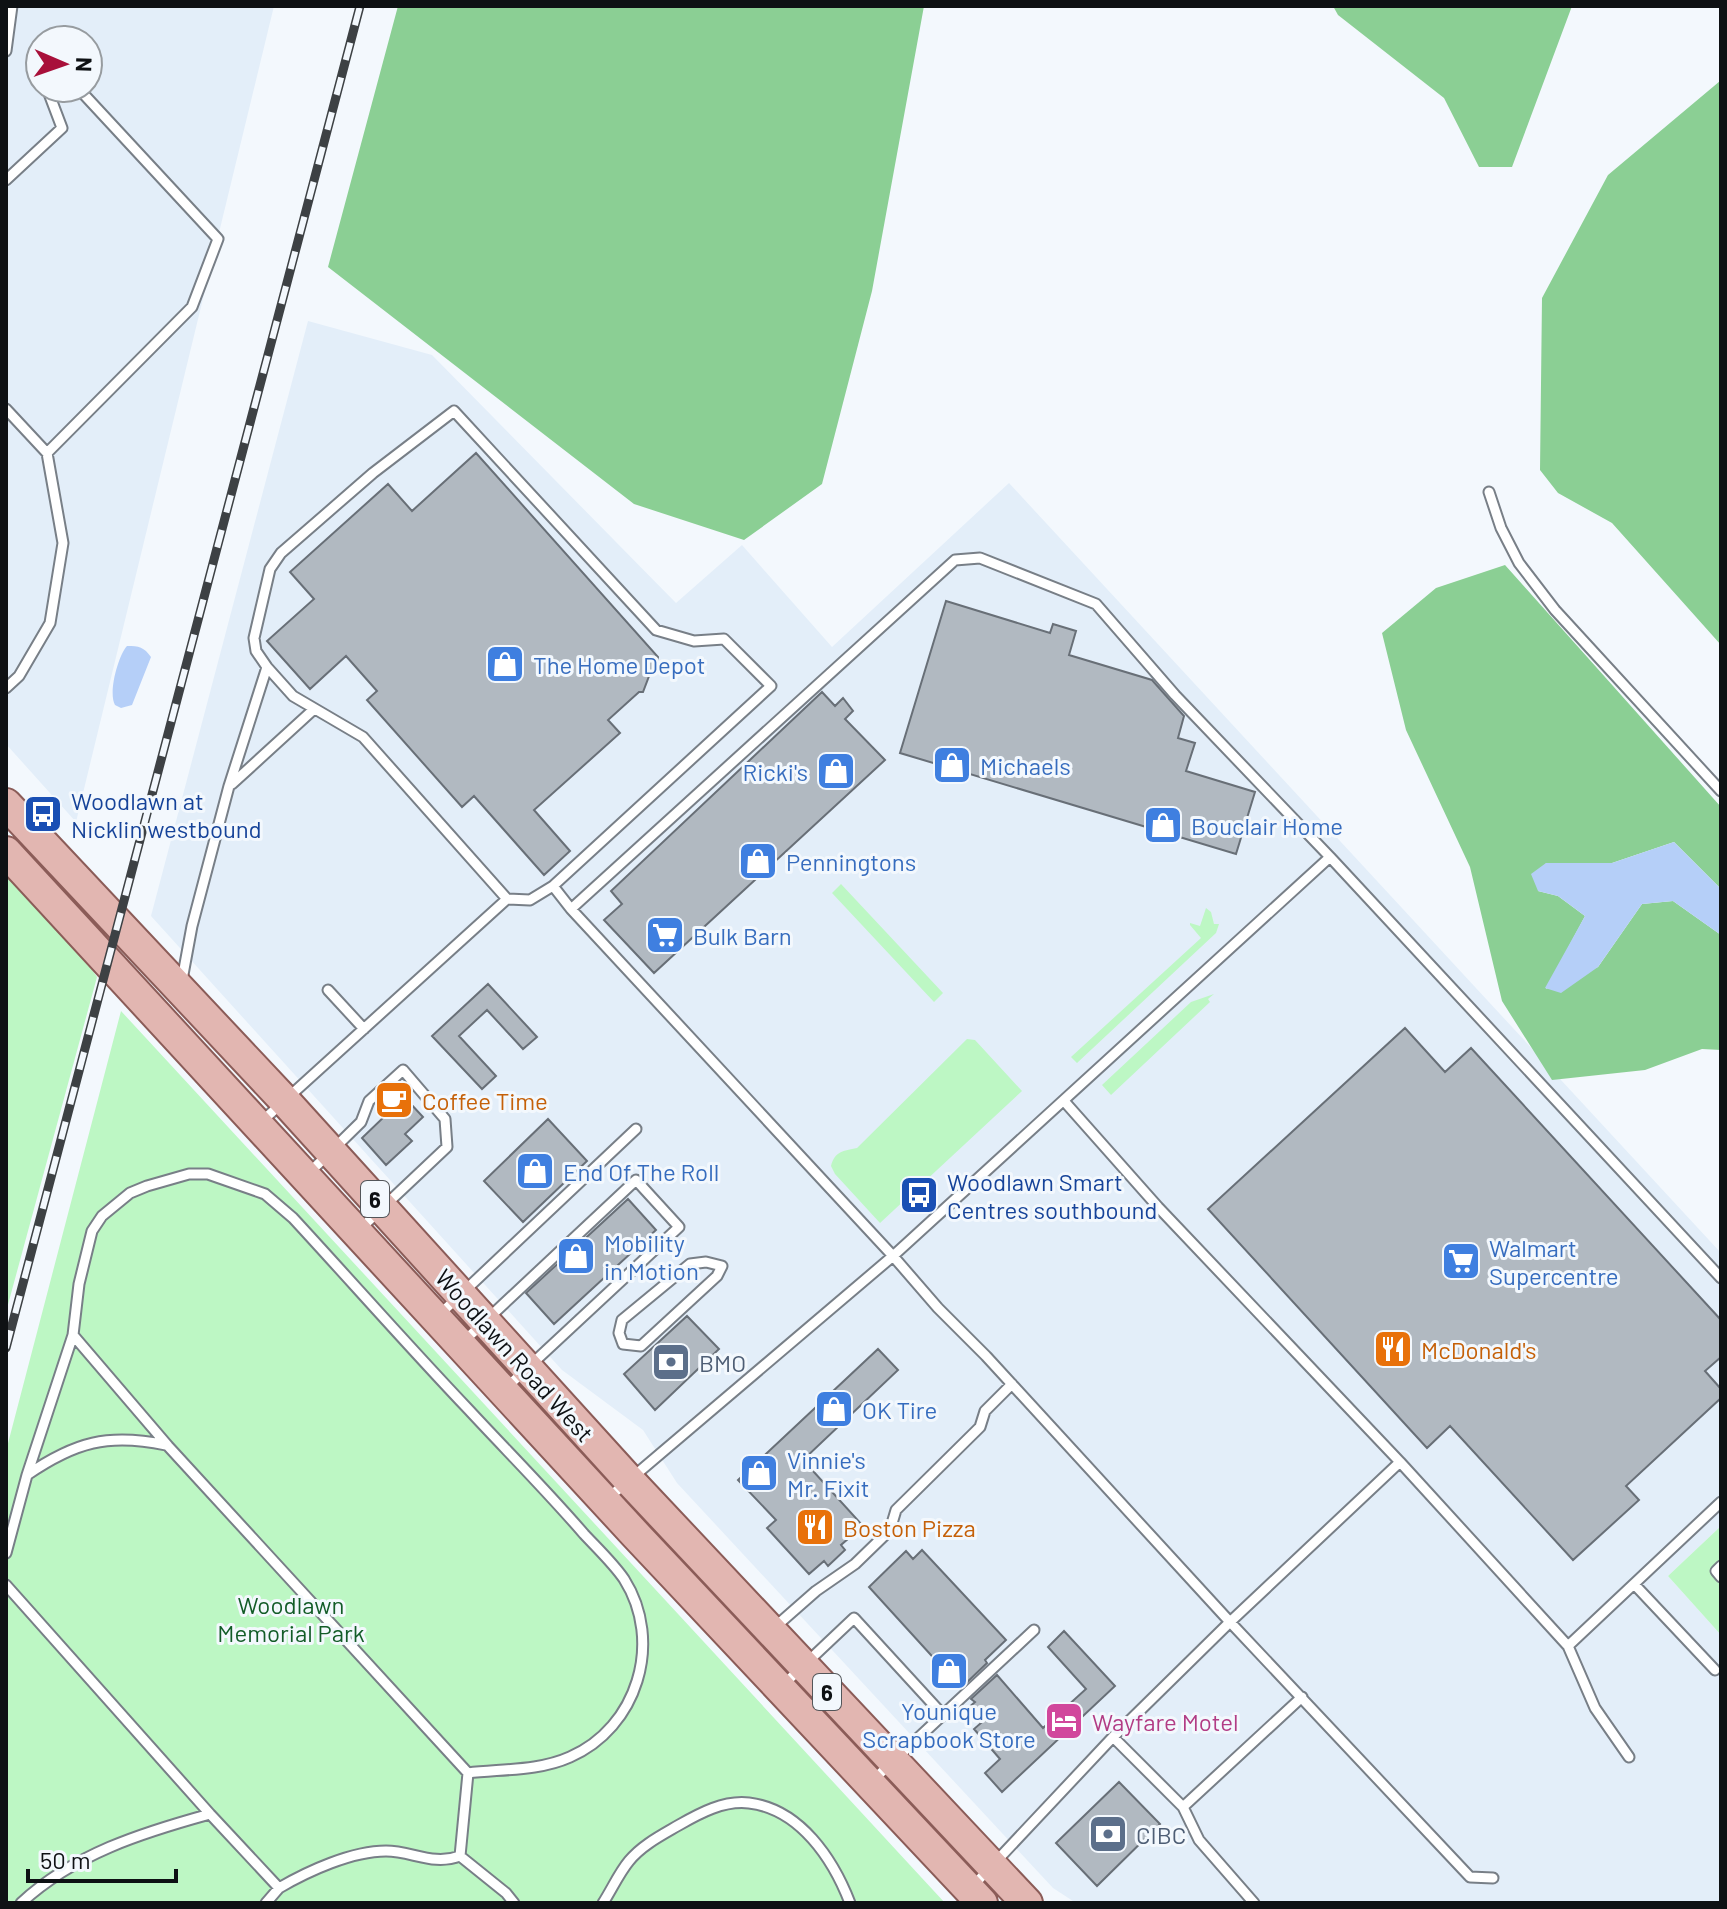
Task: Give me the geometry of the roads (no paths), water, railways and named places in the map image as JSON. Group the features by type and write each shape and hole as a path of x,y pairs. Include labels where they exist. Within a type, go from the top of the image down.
{"main road":[{"name":"Woodlawn Road West","path":"6,804 180,987 628,1479 758,1642 779,1689 976,1896"},
{"name":"Woodlawn Road West","path":"6,852 605,1502 758,1642 803,1665 1027,1903"}],"lane":[{"path":"6,51 12,6"},
{"path":"6,180 62,128 53,104"},
{"path":"47,453 192,307 218,239 93,104"},
{"path":"6,409 47,453 63,543 50,623 19,676 6,688"},
{"path":"258,1126 507,899 530,900 553,886 771,686 724,639 694,641 656,630 454,411 373,473 275,561 270,569 254,638 256,651 293,696 363,737 507,899"},
{"path":"1489,492 1501,528 1519,563 1555,610 1721,791"},
{"path":"571,909 955,560 980,558 1096,604 1175,695 1721,1278"},
{"path":"180,987 195,914 229,786 267,667"},
{"path":"229,786 313,710"},
{"path":"605,1502 628,1479 893,1256 1330,857"},
{"path":"553,886 938,1308 1470,1877 1493,1878"},
{"path":"328,990 364,1029"},
{"path":"306,1176 361,1122 369,1101 403,1070 445,1119 447,1147 356,1233"},
{"path":"1064,1101 1146,1194 1400,1462 1568,1646 1595,1708 1629,1757"},
{"path":"436,1318 636,1129"},
{"path":"6,1553 27,1475 73,1335 76,1298 92,1231 102,1216 115,1204 147,1186 189,1174 208,1174 265,1194 293,1218 564,1510 623,1577 637,1608 643,1657 638,1684 612,1729 593,1745 547,1765 468,1773"},
{"path":"460,1345 636,1180 679,1227 502,1391"},
{"path":"706,1262 722,1266 717,1276 641,1346 623,1344 619,1333 622,1320 681,1271 690,1264 706,1262"},
{"path":"73,1335 168,1446 468,1773 460,1856"},
{"path":"758,1642 816,1591 855,1564 890,1530 896,1510 980,1427 985,1411 1012,1384"},
{"path":"27,1475 74,1447 96,1441 118,1439 168,1446"},
{"path":"976,1896 993,1867 1113,1737 1400,1462"},
{"path":"1568,1646 1721,1502"},
{"path":"1721,1566 1716,1571 1721,1577"},
{"path":"1634,1584 1715,1670"},
{"path":"6,1585 279,1888"},
{"path":"779,1689 854,1618 942,1714"},
{"path":"868,1785 1034,1630"},
{"path":"1183,1807 1302,1697"},
{"path":"1113,1737 1183,1807 1199,1840 1254,1903"},
{"path":"603,1903 630,1860 651,1842 696,1815 718,1806 748,1803 778,1812 801,1828 827,1858 850,1903"},
{"path":"21,1903 50,1878 79,1860 152,1831 210,1814"},
{"path":"266,1903 279,1888 314,1870 385,1851 431,1861 460,1856 514,1903"}],"water":[{"path":"127,646 141,648 151,657 132,705 121,708 115,705 113,699 113,684 120,658"},
{"path":"1674,842 1721,889 1721,935 1673,901 1642,904 1598,967 1561,993 1545,988 1585,916 1558,896 1538,891 1531,874 1546,863 1612,863"}],"railway":[{"path":"6,1348 360,6"}],"place":[{"name":"The Home Depot","path":"505,664"},
{"name":"Michaels","path":"952,765"},
{"name":"Ricki's","path":"836,771"},
{"name":"Woodlawn at Nicklin westbound","path":"43,814"},
{"name":"Bouclair Home","path":"1163,825"},
{"name":"Penningtons","path":"758,861"},
{"name":"Bulk Barn","path":"665,935"},
{"name":"Coffee Time","path":"394,1100"},
{"name":"End Of The Roll","path":"535,1171"},
{"name":"Woodlawn Smart Centres southbound","path":"919,1195"},
{"name":"Mobility in Motion","path":"576,1256"},
{"name":"Walmart Supercentre","path":"1461,1261"},
{"name":"McDonald's","path":"1393,1349"},
{"name":"BMO","path":"671,1362"},
{"name":"OK Tire","path":"834,1409"},
{"name":"Vinnie's Mr. Fixit","path":"759,1473"},
{"name":"Boston Pizza","path":"815,1527"},
{"name":"Younique Scrapbook Store","path":"949,1671"},
{"name":"Wayfare Motel","path":"1064,1721"},
{"name":"CIBC","path":"1108,1834"}],"park label":[{"name":"Woodlawn Memorial Park","path":"291,1618"}]}
